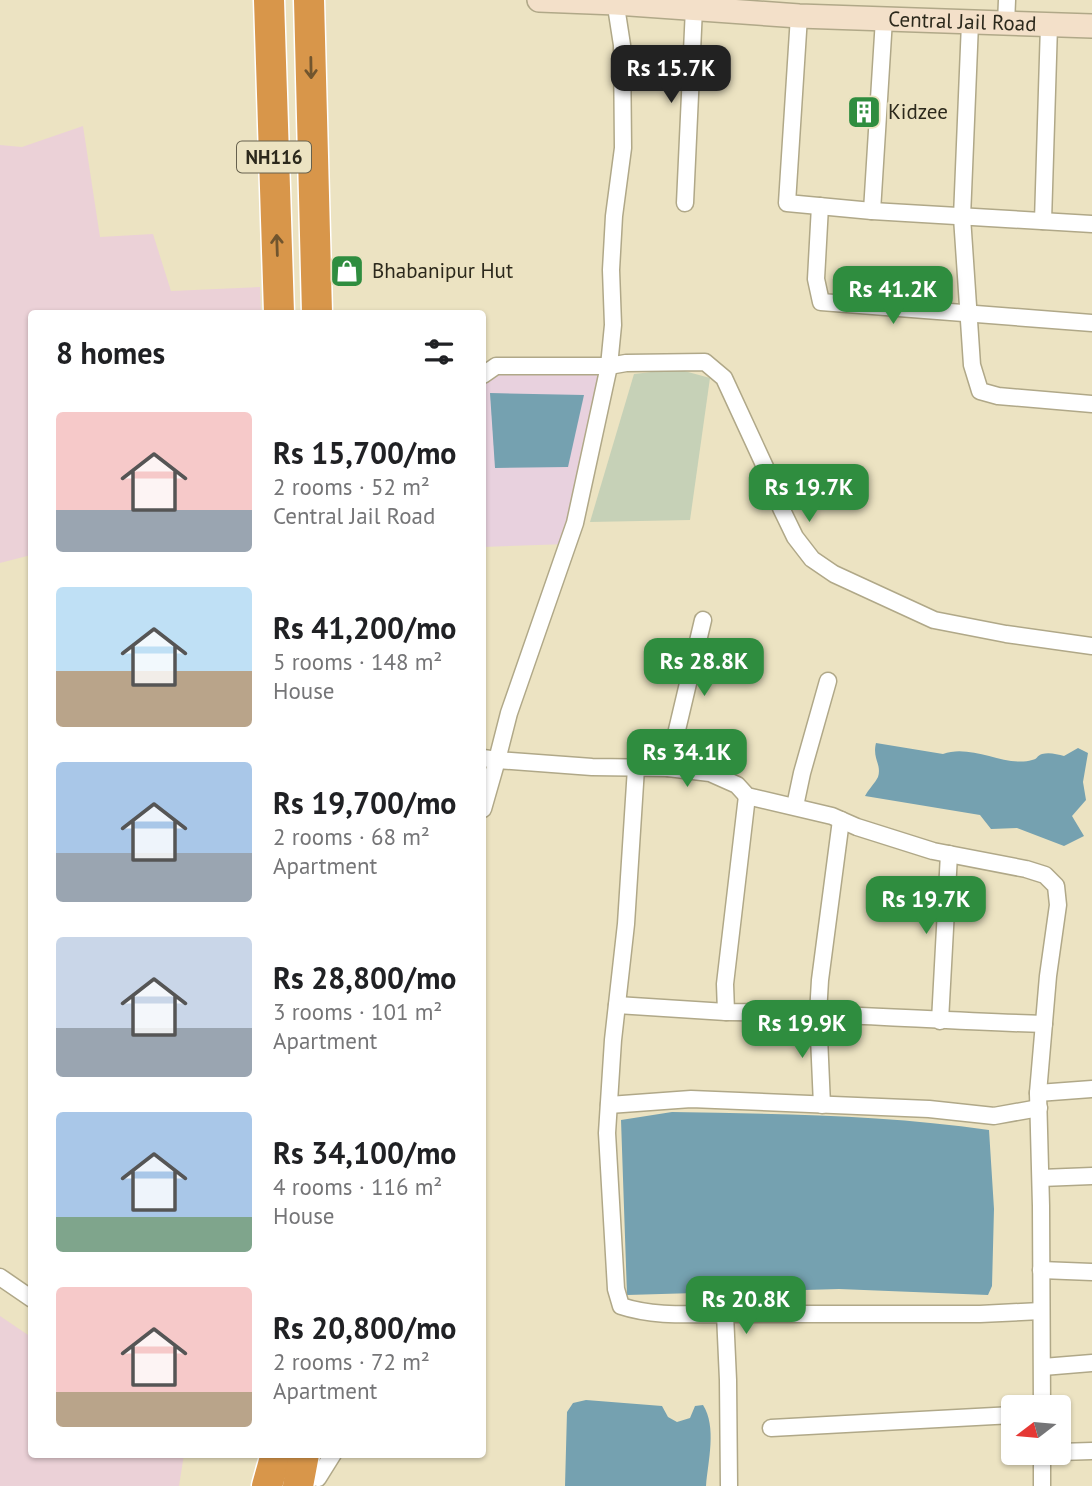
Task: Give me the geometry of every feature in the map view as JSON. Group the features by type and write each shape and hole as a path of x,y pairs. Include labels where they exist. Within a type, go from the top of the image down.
{"highway":[{"name":"NH116","path":"269,0 279,310"},
{"name":"NH116","path":"309,0 317,310"}],"street":[{"name":"Central Jail Road","path":"539,0 615,1 799,16 1092,26"},
{"path":"1006,24 1007,0"},
{"path":"486,788 490,760 575,523 609,366 614,216 623,148 622,46 615,1"},
{"path":"684,203 694,8"},
{"path":"799,16 788,203 872,211 1092,224"},
{"path":"872,211 884,19"},
{"path":"970,23 962,217 972,365 980,390 998,396 1092,404"},
{"path":"1043,221 1049,25"},
{"path":"820,206 816,279 821,302 1092,323"},
{"path":"486,373 496,366 609,366 626,363 705,362 724,378 766,469 780,508 795,537 812,559 834,573 934,620 1006,634 1092,646"},
{"path":"668,768 703,620"},
{"path":"795,806 828,681"},
{"path":"490,760 668,768 710,773 737,785 747,796 795,806 949,854 1026,869 1045,875 1056,886 1058,905 1038,1101 1042,1395"},
{"path":"636,768 626,924 607,1133 610,1218 621,1306 636,1311 665,1314 980,1314 1041,1311"},
{"path":"726,1012 725,984 747,796"},
{"path":"822,1105 818,1013 820,981 841,820"},
{"path":"940,1021 949,854"},
{"path":"617,1005 726,1012 818,1013 1044,1024"},
{"path":"609,1105 675,1099 929,1109 994,1116 1038,1101 1092,1089"},
{"path":"1041,1178 1092,1176"},
{"path":"1041,1270 1092,1272"},
{"path":"0,1277 28,1296"},
{"path":"725,1314 729,1486"},
{"path":"1043,1367 1092,1363"},
{"path":"771,1428 1001,1416"},
{"path":"1071,1452 1092,1451"},
{"path":"293,1471 324,1458"},
{"path":"1042,1465 1042,1486"}],"shaded area":[{"path":"83,126 100,237 153,234 171,291 260,287 261,310 28,310 28,556 0,563 0,145 22,147"},
{"path":"609,366 568,544 486,547 486,375"},
{"path":"0,1316 28,1335 28,1458 183,1458 179,1486 0,1486"}],"green space":[{"path":"677,369 710,378 690,520 590,522 634,374"}],"water":[{"path":"490,393 584,395 568,467 495,468"},
{"path":"876,743 943,754 965,751 1022,762 1034,760 1045,753 1064,756 1078,748 1088,753 1083,782 1086,800 1072,816 1084,836 1064,846 1017,828 991,829 980,815 865,796 878,777"},
{"path":"672,1112 871,1118 989,1130 994,1209 992,1286 988,1295 839,1289 627,1295 621,1120"},
{"path":"586,1400 662,1406 668,1417 677,1422 690,1418 695,1406 703,1405 711,1434 706,1486 565,1486 567,1412 573,1403"}],"building":[{"name":"Kidzee","path":"850,101 868,102 867,123 850,123"}],"place":[{"name":"Kidzee","path":"864,112"},
{"name":"Bhabanipur Hut","path":"347,271"}]}
